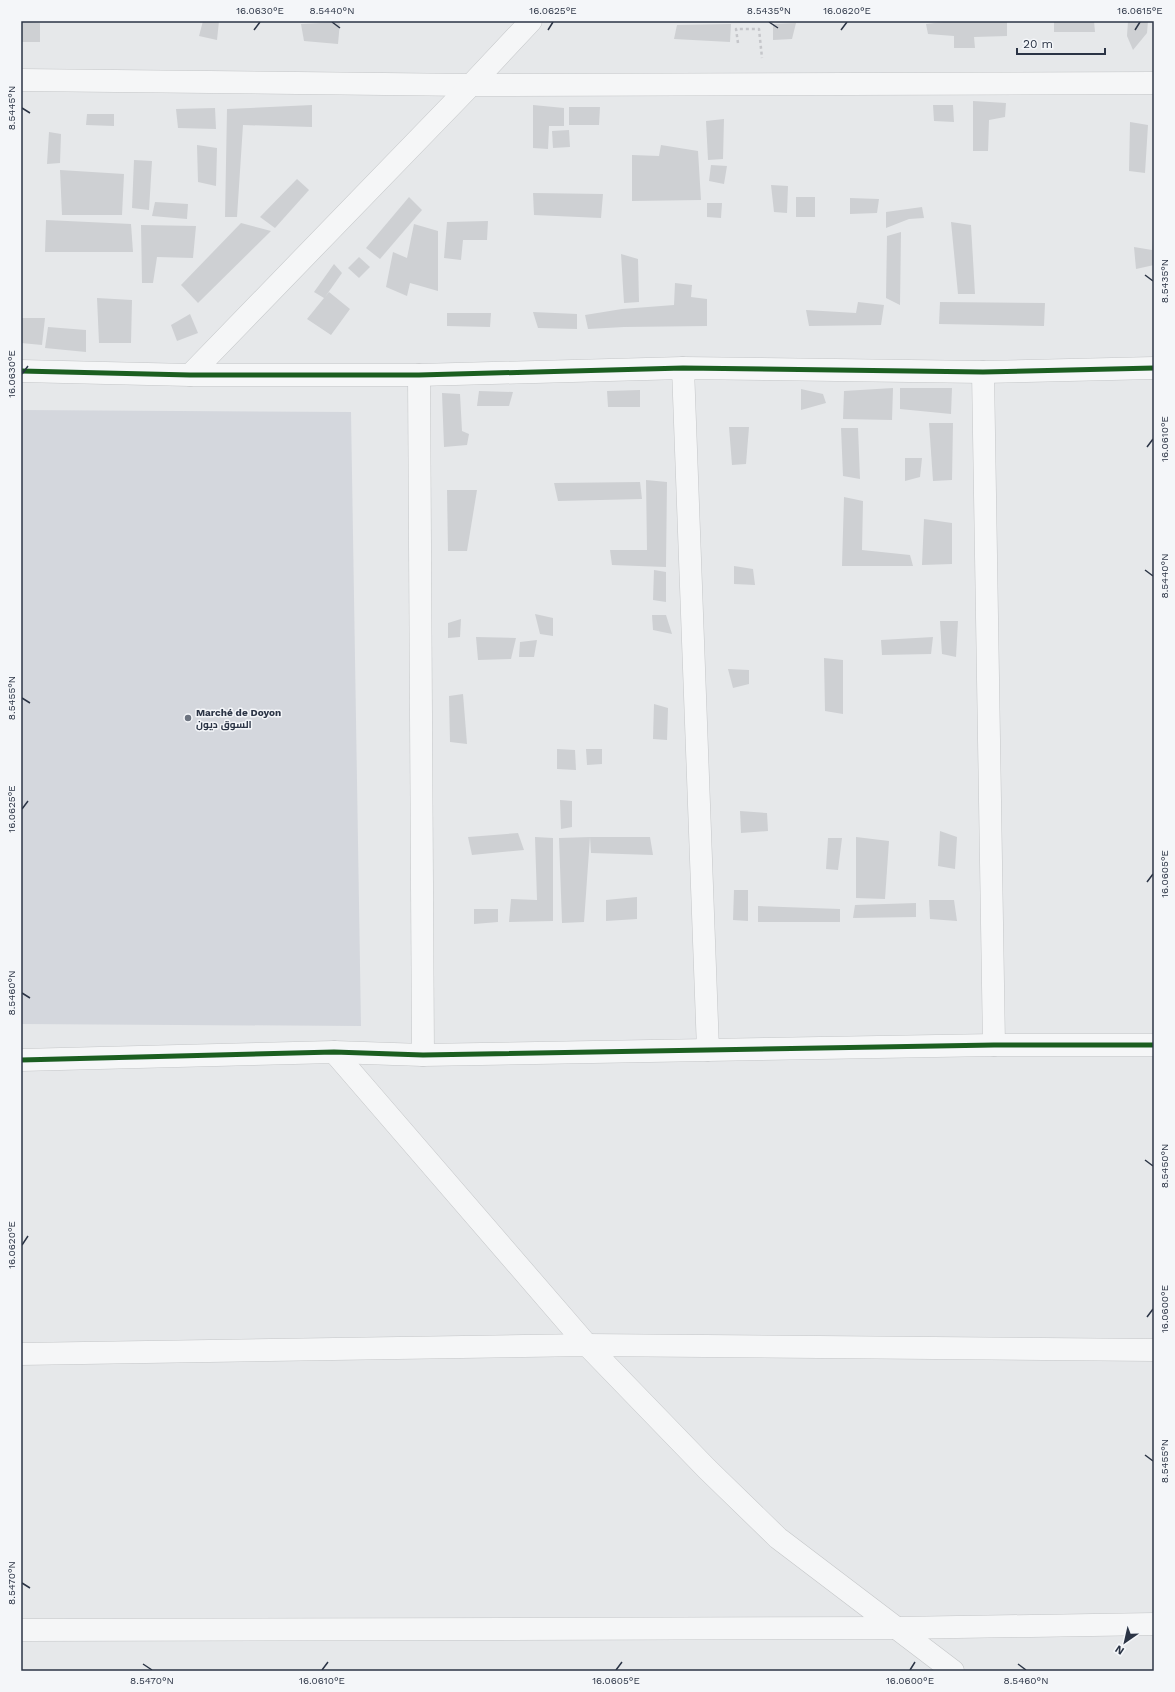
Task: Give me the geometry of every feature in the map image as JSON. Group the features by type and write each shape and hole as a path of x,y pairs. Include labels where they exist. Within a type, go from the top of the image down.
{"street":[{"path":"190,375 531,21"},
{"path":"21,80 471,85 1154,83"},
{"path":"21,371 190,375 419,375 683,368 983,372 1154,368"},
{"path":"683,368 708,1050"},
{"path":"983,372 994,1045"},
{"path":"419,375 423,1055"},
{"path":"21,1060 334,1052 423,1055 994,1045 1154,1045"},
{"path":"334,1052 587,1345 707,1469 778,1538 953,1671"},
{"path":"21,1354 587,1345 1154,1350"},
{"path":"21,1630 896,1628 1154,1624"}],"path":[{"path":"738,43 736,29 759,29 764,84"}],"shaded area":[{"name":"Marché de Doyon السوق ديون","path":"21,410 351,412 361,1026 21,1024"}],"building":[{"path":"203,21 219,21 217,40 199,36"},
{"path":"952,21 1007,21 1007,36 974,37 975,48 954,48 954,36 928,34 926,24"},
{"path":"1054,21 1094,21 1095,32 1054,32"},
{"path":"1128,21 1148,21 1147,33 1133,50 1127,36"},
{"path":"21,22 40,23 40,42 21,42"},
{"path":"340,22 338,44 304,41 301,24"},
{"path":"796,23 792,39 773,40 773,24"},
{"path":"731,24 730,42 674,39 677,25"},
{"path":"973,101 1006,103 1005,117 989,120 988,151 973,151"},
{"path":"312,105 312,127 243,125 237,217 225,217 227,109"},
{"path":"533,105 564,108 564,126 549,126 548,149 533,148"},
{"path":"933,105 953,105 954,122 934,121"},
{"path":"569,107 600,107 599,125 569,125"},
{"path":"215,108 216,129 178,128 176,109"},
{"path":"87,114 114,114 114,126 86,125"},
{"path":"724,119 723,159 708,160 706,121"},
{"path":"1130,122 1148,125 1145,173 1129,171"},
{"path":"569,130 570,147 553,148 552,131"},
{"path":"49,132 61,134 60,163 47,164"},
{"path":"197,145 217,148 216,186 198,182"},
{"path":"661,145 698,151 701,200 632,201 632,155 659,156"},
{"path":"134,160 152,161 149,210 132,208"},
{"path":"711,165 727,166 724,184 709,181"},
{"path":"60,170 124,174 122,215 62,215"},
{"path":"297,179 309,190 275,228 260,217"},
{"path":"771,185 788,186 787,213 774,212"},
{"path":"533,193 603,194 601,218 534,215"},
{"path":"409,197 422,210 380,259 366,248"},
{"path":"796,197 815,197 815,217 796,217"},
{"path":"850,198 879,199 877,213 850,214"},
{"path":"155,202 188,204 187,219 152,216"},
{"path":"707,203 722,203 721,218 707,217"},
{"path":"922,207 924,218 909,219 886,228 886,212"},
{"path":"46,220 131,224 133,252 45,252"},
{"path":"488,221 487,240 463,240 461,260 444,258 447,222"},
{"path":"951,222 971,225 975,294 958,294"},
{"path":"241,223 271,231 198,303 181,285"},
{"path":"414,224 438,231 438,291 410,283 407,296 386,287 393,252 407,258"},
{"path":"141,225 196,226 193,258 157,257 153,283 142,283"},
{"path":"901,232 900,305 886,298 887,236"},
{"path":"1153,240 1154,265 1136,269 1134,247 1152,250"},
{"path":"621,254 638,259 639,302 624,303"},
{"path":"359,257 370,267 359,278 348,268"},
{"path":"334,264 342,273 325,297 329,292 350,309 331,335 307,319 324,298 314,292"},
{"path":"675,283 692,285 691,297 707,299 707,326 588,329 585,315 622,309 674,305"},
{"path":"97,298 132,300 131,343 99,343"},
{"path":"858,302 884,305 881,325 809,326 806,310 856,313"},
{"path":"940,302 1045,303 1044,326 939,324"},
{"path":"533,312 577,314 577,329 538,328"},
{"path":"447,313 491,313 490,327 447,326"},
{"path":"190,314 198,333 177,341 171,325"},
{"path":"21,318 45,318 42,345 21,343"},
{"path":"48,327 86,330 86,352 45,348"},
{"path":"893,388 892,420 843,419 844,391"},
{"path":"900,388 952,388 951,414 900,409"},
{"path":"801,389 823,394 826,403 801,410"},
{"path":"640,390 640,407 608,407 607,391"},
{"path":"479,391 513,392 509,406 477,406"},
{"path":"442,393 460,394 462,431 469,434 467,445 444,447"},
{"path":"929,423 953,423 952,480 933,481"},
{"path":"729,427 749,427 746,464 732,465"},
{"path":"841,428 858,428 860,479 843,476"},
{"path":"905,458 922,458 920,477 905,481"},
{"path":"646,480 667,482 666,567 612,565 610,550 647,550"},
{"path":"640,482 642,499 558,501 554,483"},
{"path":"447,490 477,490 467,551 448,551"},
{"path":"844,497 863,501 862,550 910,555 913,566 842,566"},
{"path":"924,519 952,523 952,564 922,565"},
{"path":"734,566 753,569 755,585 734,584"},
{"path":"654,570 666,572 666,602 653,600"},
{"path":"535,614 553,618 553,636 540,634"},
{"path":"652,615 666,615 672,634 653,630"},
{"path":"461,619 460,637 448,638 448,623"},
{"path":"940,621 958,621 956,657 942,654"},
{"path":"476,637 516,638 511,659 478,660"},
{"path":"933,637 931,654 882,655 881,640"},
{"path":"537,640 534,657 519,657 520,642"},
{"path":"824,658 843,660 843,714 825,711"},
{"path":"728,669 749,670 749,684 733,688"},
{"path":"463,694 467,744 450,742 449,696"},
{"path":"654,704 668,708 667,740 653,739"},
{"path":"557,749 575,750 576,770 557,769"},
{"path":"586,749 602,749 602,764 587,765"},
{"path":"560,800 572,801 572,827 561,829"},
{"path":"740,811 767,813 768,831 741,833"},
{"path":"940,831 957,837 955,869 938,866"},
{"path":"518,833 524,850 472,855 468,837"},
{"path":"535,837 553,838 553,921 509,922 511,899 537,900"},
{"path":"590,837 650,837 653,855 591,853"},
{"path":"590,837 584,922 562,923 559,838"},
{"path":"856,837 889,841 885,899 856,898"},
{"path":"828,838 842,838 838,870 826,869"},
{"path":"734,890 748,890 748,921 733,920"},
{"path":"637,897 637,919 606,921 606,900"},
{"path":"929,900 954,900 957,921 930,919"},
{"path":"916,903 916,917 853,918 855,905"},
{"path":"758,906 840,909 840,922 758,922"},
{"path":"474,909 498,909 498,922 474,924"}],"cycle path":[{"path":"21,371 190,375 419,375 683,368 983,372 1154,368"},
{"path":"21,1060 334,1052 423,1055 994,1045 1154,1045"}],"place":[{"name":"Marché de Doyon السوق ديون","path":"188,718"}]}
